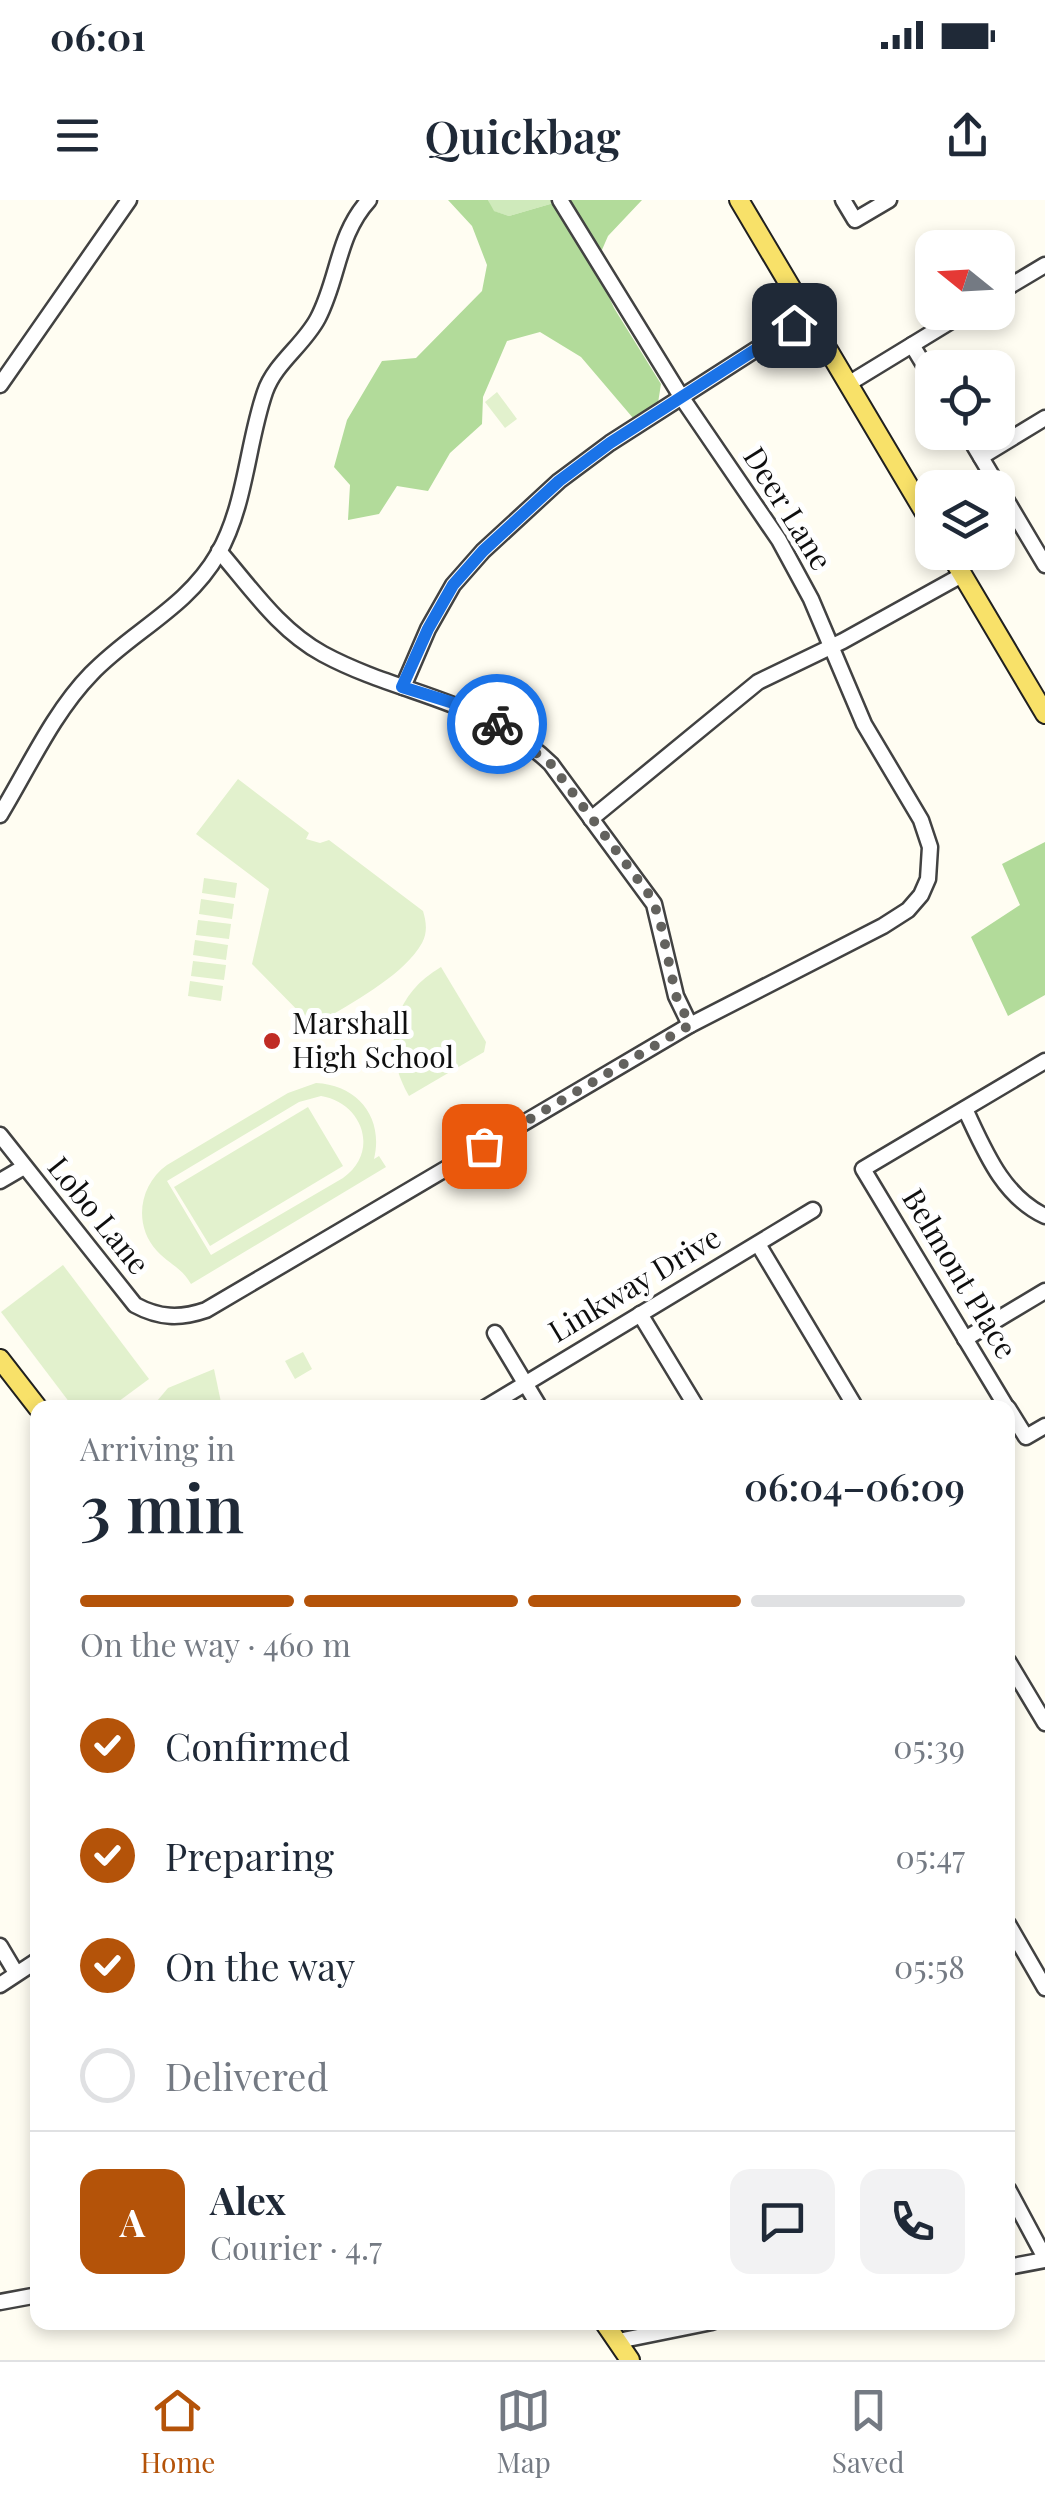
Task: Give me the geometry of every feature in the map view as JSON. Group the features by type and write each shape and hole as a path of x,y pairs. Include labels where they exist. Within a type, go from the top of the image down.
{"main road":[{"path":"739,200 915,496"},
{"path":"959,570 1045,714"},
{"path":"2,1367 31,1400"},
{"path":"610,2330 630,2360"}],"street":[{"path":"0,385 129,200"},
{"path":"0,815 69,702 90,675 168,612 220,551 253,450 266,389 318,319 350,223 369,200"},
{"name":"Deer Lane","path":"560,200 682,398 779,540 832,646 864,724 921,820 930,848 930,865 921,895 908,910 690,1025"},
{"path":"843,200 855,220 889,200"},
{"path":"1015,283 1045,264"},
{"path":"402,687 453,585 483,551 583,462 808,316"},
{"path":"848,384 937,330"},
{"path":"912,345 915,350"},
{"path":"981,457 1045,418"},
{"path":"977,450 1045,565"},
{"path":"220,551 272,613 304,642 341,663 481,714 531,746 560,774 654,904 676,996 690,1025"},
{"path":"591,818 758,682 962,575"},
{"name":"Lobo Lane","path":"0,1135 135,1304 165,1316 183,1316 206,1310 690,1025"},
{"path":"1045,1061 964,1109 1007,1187 1029,1208 1045,1216"},
{"name":"Belmont Place","path":"964,1109 863,1168 1002,1400"},
{"path":"0,1181 24,1167"},
{"name":"Linkway Drive","path":"499,1400 813,1210"},
{"path":"758,1244 851,1400"},
{"path":"966,1339 1045,1291"},
{"path":"640,1314 692,1400"},
{"path":"496,1334 536,1400"},
{"name":"Belmont Place","path":"1015,1420 1026,1437 1045,1426"},
{"path":"1015,1678 1045,1724"},
{"path":"1015,1936 1045,1988"},
{"path":"0,1946 16,1973"},
{"path":"0,1985 30,1965"},
{"path":"1015,2202 1045,2259 1015,2266"},
{"path":"0,2302 30,2296"},
{"path":"618,2340 670,2330"}],"green space":[{"path":"448,200 488,200 494,211 509,216 564,200 642,200 608,236 595,266 614,308 661,384 658,403 633,418 581,357 540,332 507,341 483,397 482,424 450,453 428,491 397,486 379,514 348,520 350,485 334,467 347,420 382,361 416,358 482,291 487,265 472,226"},
{"path":"488,200 564,200 509,216 493,211"},
{"path":"497,392 517,419 505,428 485,402"},
{"path":"238,779 309,833 306,839 320,843 329,840 423,911 425,935 402,968 313,1026 252,964 269,889 196,834"},
{"path":"1045,842 1045,995 1008,1016 971,937 1020,905 1002,864"},
{"path":"204,878 237,883 235,898 202,893"},
{"path":"201,899 234,904 232,919 199,914"},
{"path":"198,920 231,924 229,939 196,935"},
{"path":"195,940 228,945 226,960 193,955"},
{"path":"193,961 226,965 224,980 191,976"},
{"path":"441,967 486,1042 484,1052 409,1096 395,1060 396,1024 411,993"},
{"path":"190,981 223,986 221,1001 188,996"},
{"path":"316,1083 331,1085 355,1097 371,1117 375,1130 374,1159 379,1156 386,1167 191,1284 157,1251 144,1229 143,1206 150,1183 167,1165 288,1093","holes":["321,1096 336,1100 356,1118 362,1130 361,1155 354,1167 343,1178 211,1255 167,1181 299,1102"]},
{"path":"308,1107 343,1166 210,1246 174,1187"},
{"path":"63,1265 149,1379 120,1400 68,1400 1,1312"},
{"path":"303,1352 312,1369 295,1379 285,1361"},
{"path":"214,1369 221,1400 158,1400 168,1388"}],"way so far":[{"path":"484,1146 690,1025 676,996 659,916 648,893 560,774 531,746 497,724"}],"place":[{"name":"Marshall High School","path":"272,1041"}],"route":[{"path":"497,724 463,706 402,687 453,585 483,551 583,462 794,325"}]}
